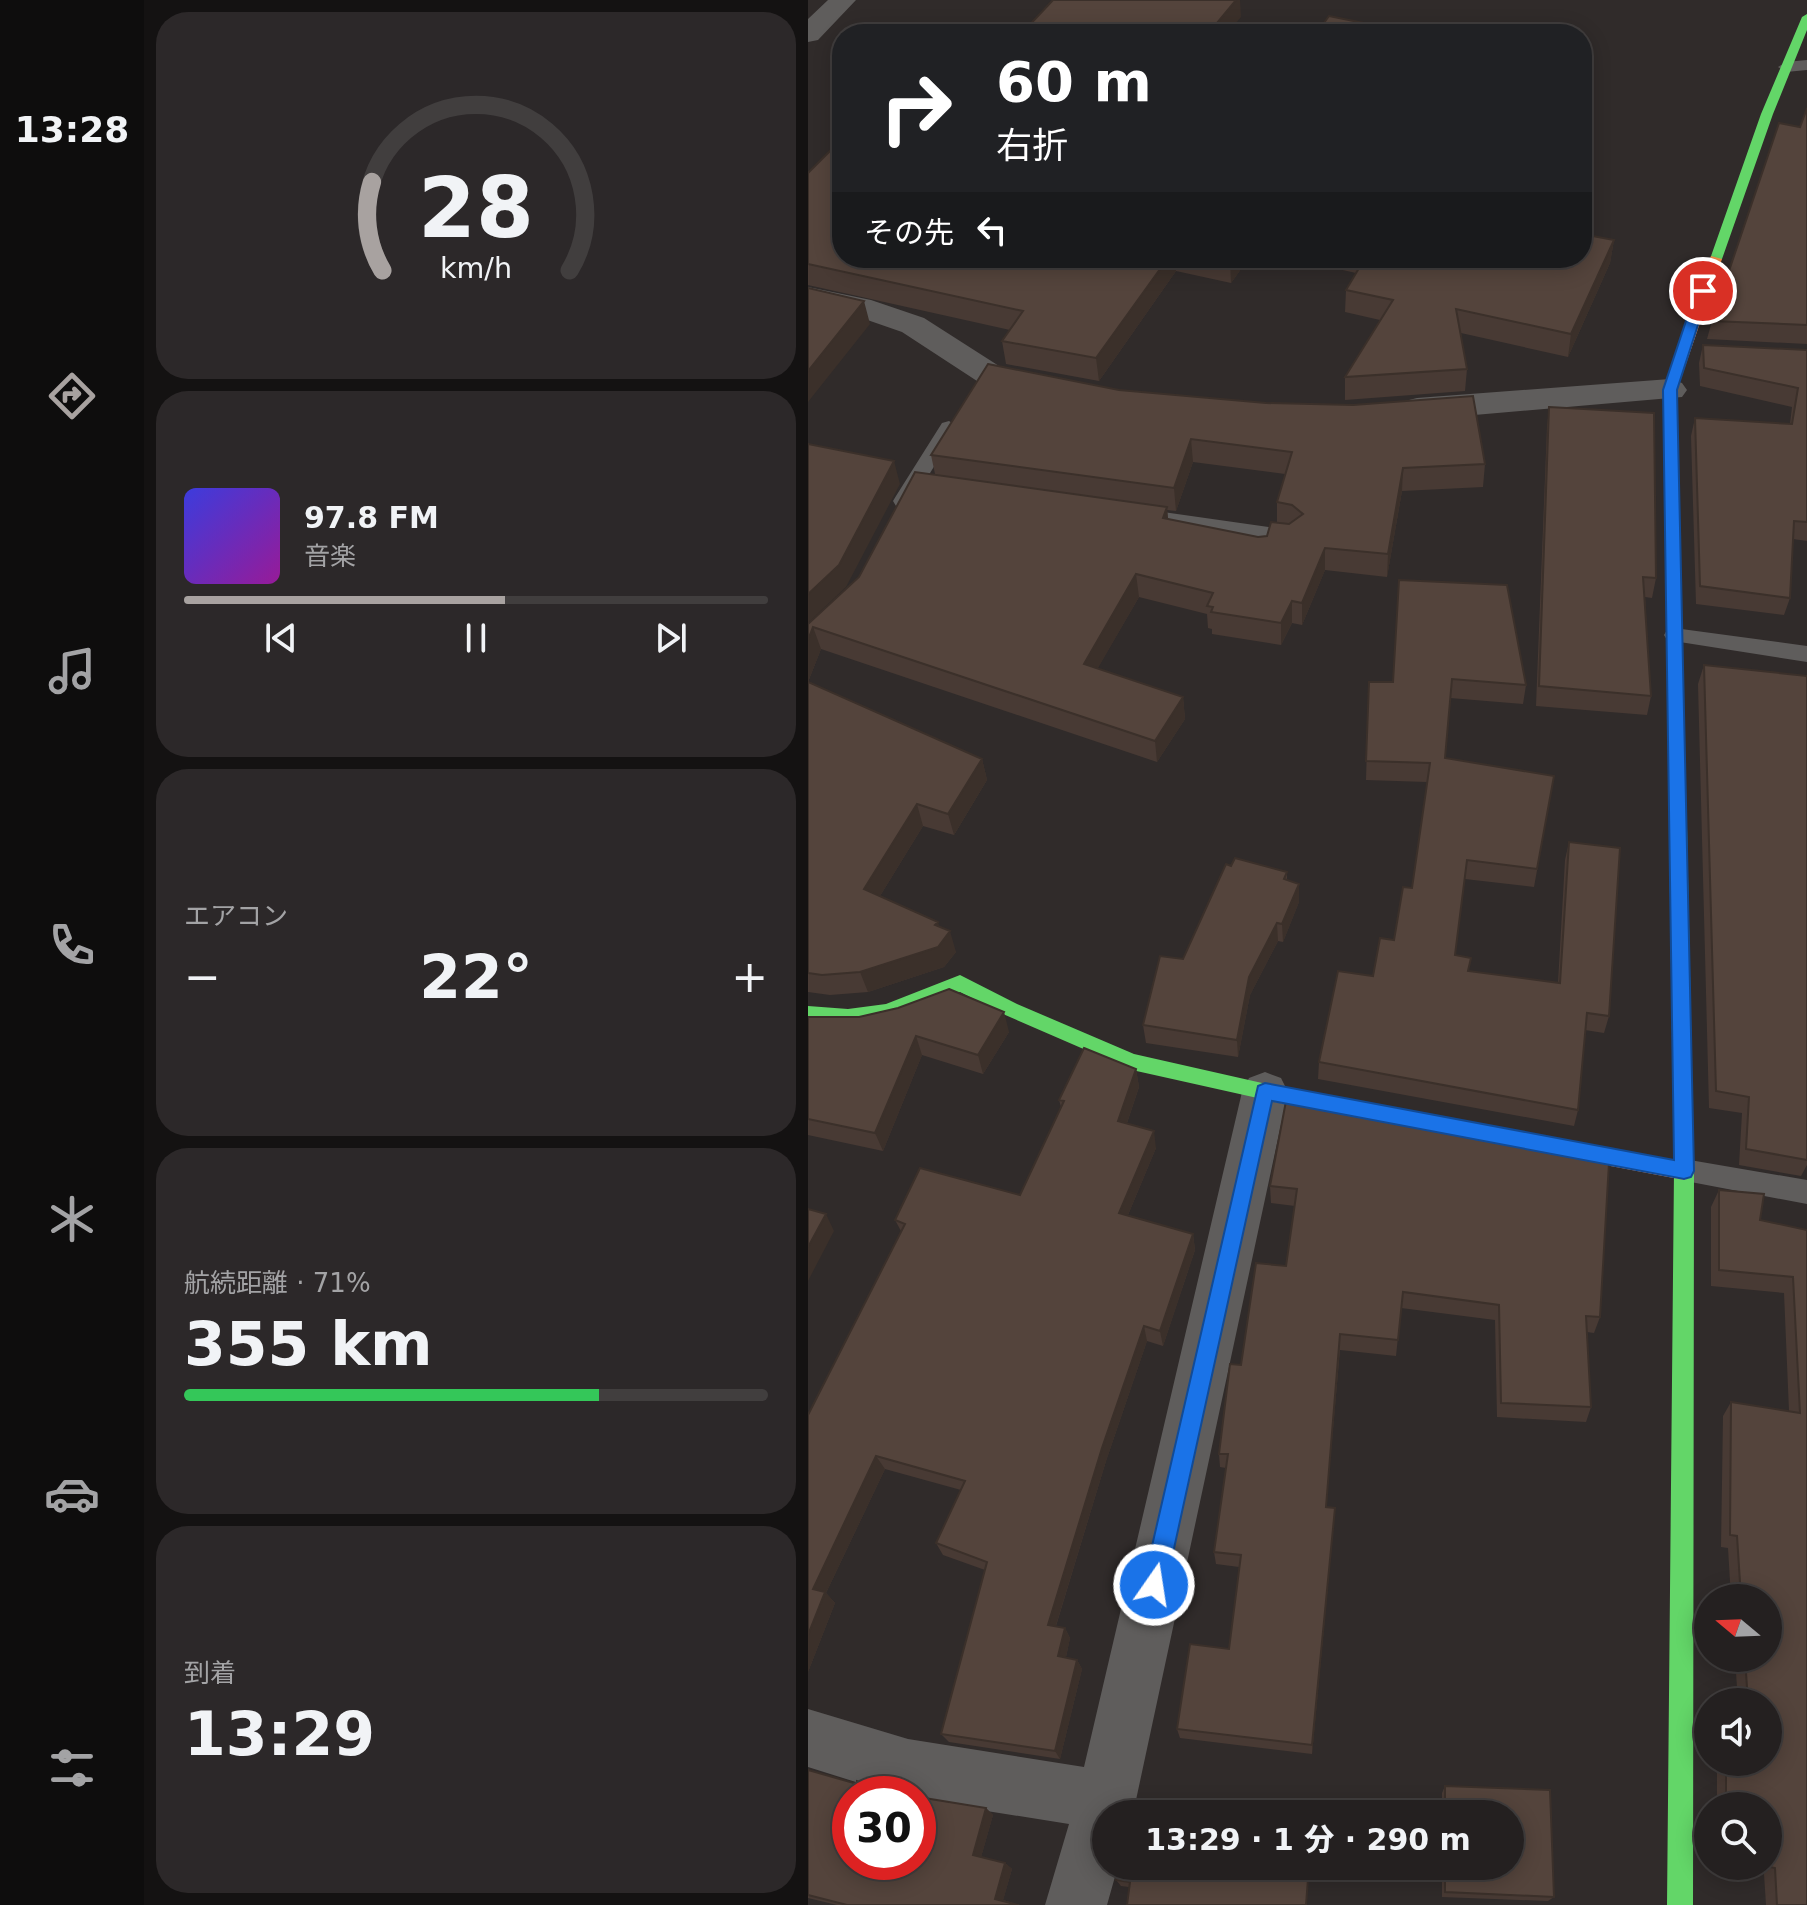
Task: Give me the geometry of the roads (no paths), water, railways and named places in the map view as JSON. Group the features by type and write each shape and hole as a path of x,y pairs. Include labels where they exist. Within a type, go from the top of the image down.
{"street":[{"path":"808,34 843,0"},
{"path":"1680,1905 1684,1171 1670,390 1681,351 1807,17"},
{"path":"808,297 860,307 913,325 981,385 1078,391"},
{"path":"1681,351 1722,351"},
{"path":"1382,412 1670,390"},
{"path":"808,1014 826,1019 888,1011 920,1003 960,983 1010,1009 1132,1062 1265,1092 1684,1171"},
{"path":"808,1738 908,1769 1106,1800 1265,1092"},
{"path":"1076,1905 1092,1849"}],"lane":[{"path":"1786,67 1807,65"},
{"path":"891,525 920,485 957,416"},
{"path":"1133,515 1290,537"},
{"path":"1674,635 1807,654"},
{"path":"1684,1171 1807,1192"}]}
